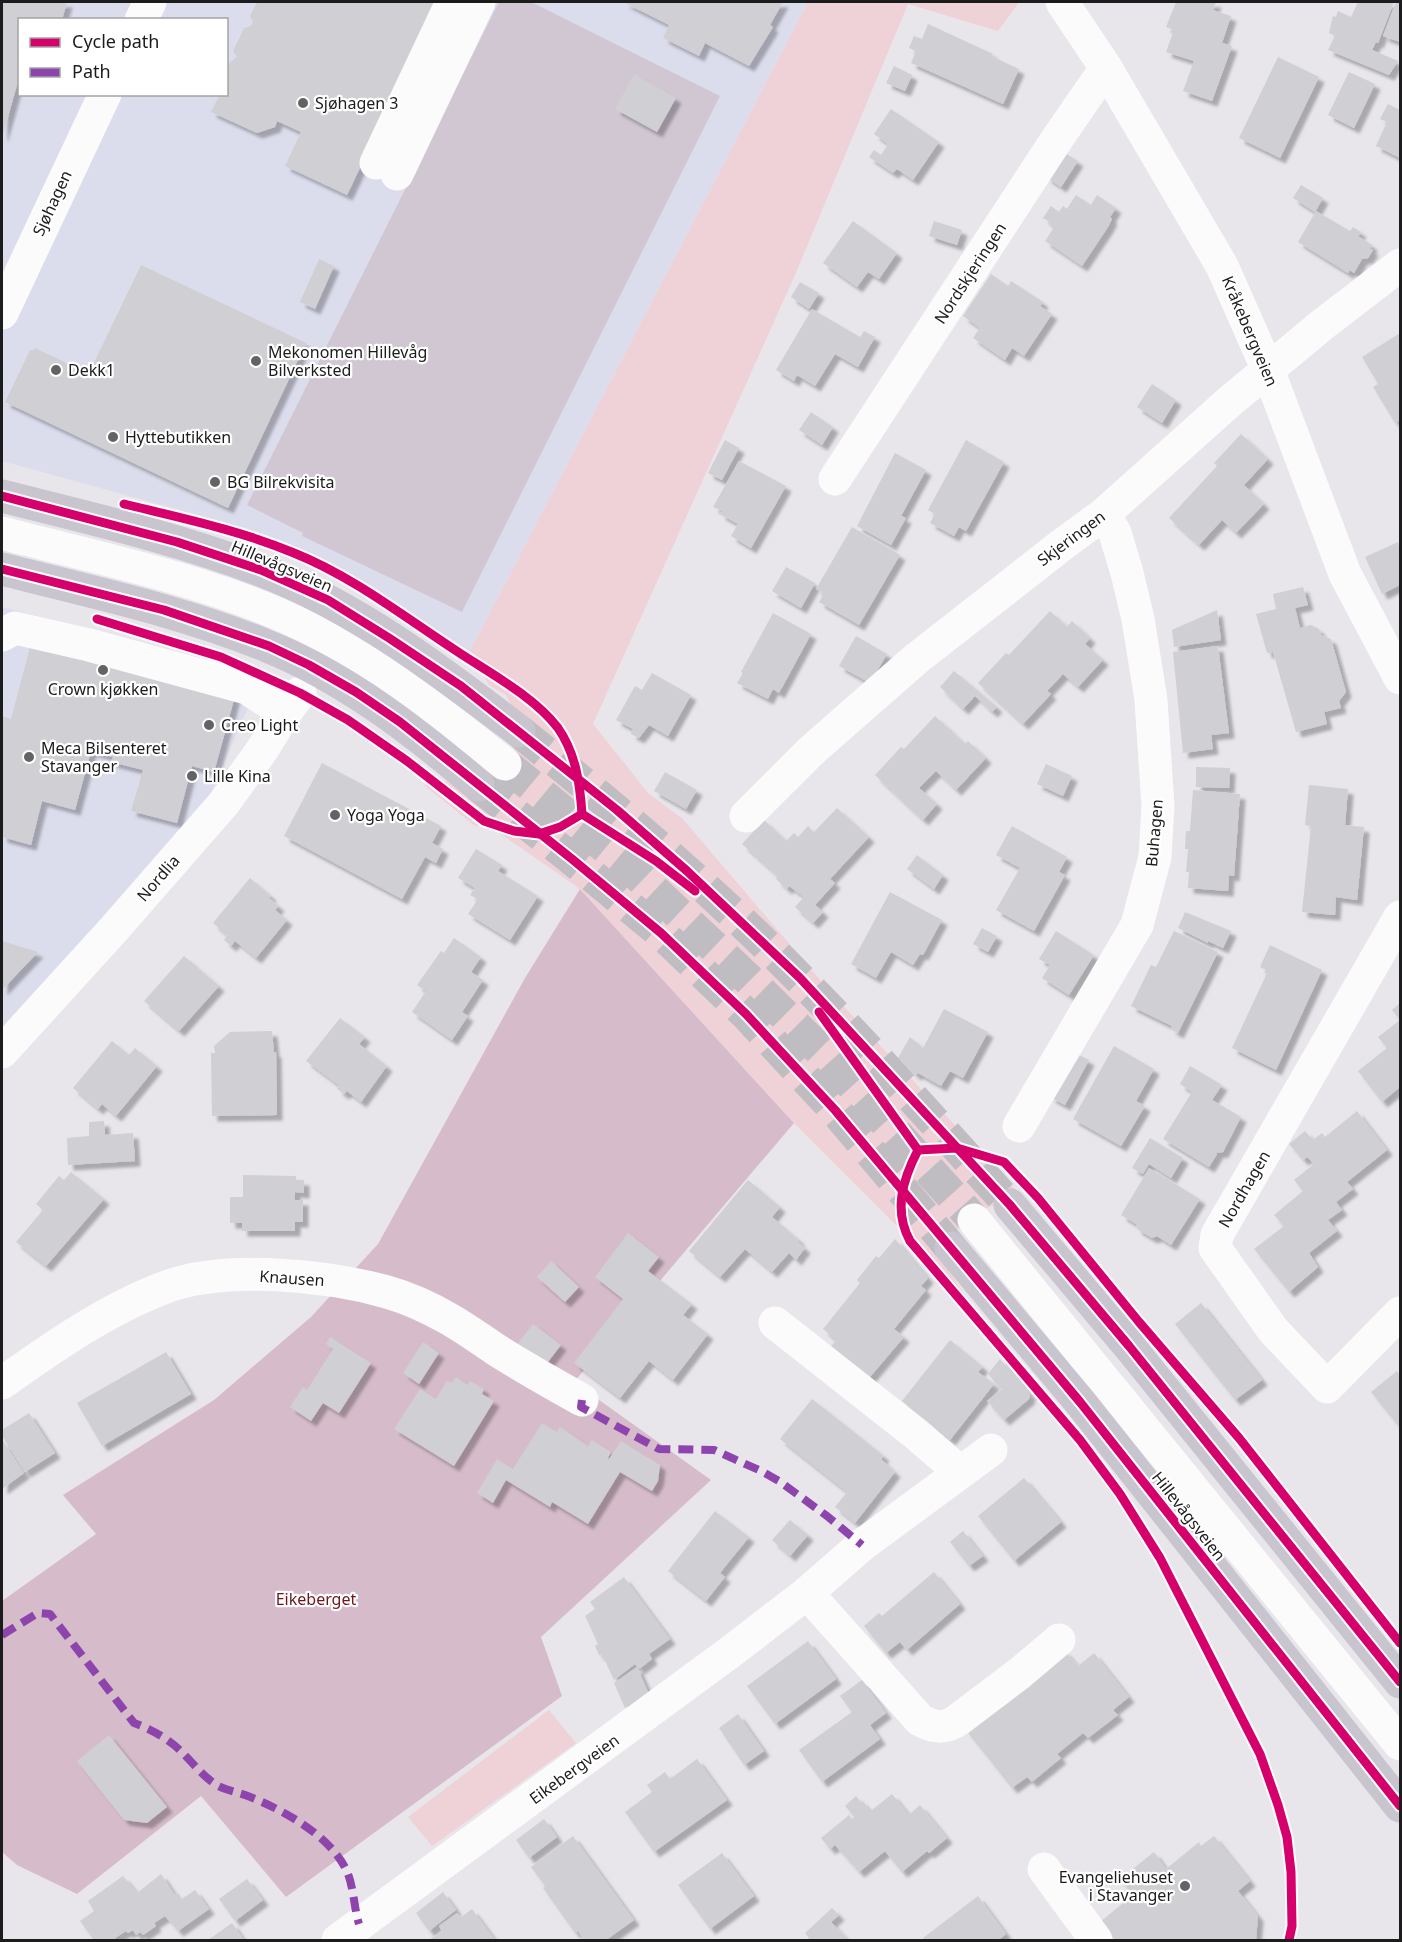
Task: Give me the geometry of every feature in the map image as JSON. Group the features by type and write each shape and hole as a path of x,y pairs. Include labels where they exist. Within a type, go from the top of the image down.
{"main road":[{"name":"Hillevågsveien","path":"2,496 177,542 271,574 328,600 389,638 461,686 519,731"},
{"path":"2,569 164,610 269,646 309,665 356,692 400,722 478,786"},
{"path":"1010,1205 1129,1346 1401,1682"},
{"name":"Hillevågsveien","path":"951,1248 1080,1402 1401,1806"}],"street":[{"path":"142,18 150,2"},
{"path":"452,2 387,169 479,2"},
{"name":"Kråkebergveien","path":"1062,2 1106,68 1222,266 1268,370 1346,574 1401,678"},
{"name":"Nordskjeringen","path":"835,479 1057,139 1106,68"},
{"name":"Sjøhagen","path":"2,313 104,96"},
{"name":"Skjeringen","path":"746,816 810,752 916,659 1104,514 1229,402 1322,325 1401,265"},
{"name":"Buhagen","path":"1019,1126 1137,925 1155,857 1158,806 1151,700 1138,619 1127,573 1115,533 1104,514"},
{"path":"2,533 170,577 240,598 318,632 371,663 505,764"},
{"name":"Nordlia","path":"2,635 15,628 89,645 247,688 292,703 224,803 2,1052"},
{"name":"Nordhagen","path":"1401,917 1217,1235 1215,1248 1274,1330 1327,1387 1401,1313"},
{"name":"Hillevågsveien","path":"974,1220 1401,1744"},
{"name":"Knausen","path":"2,1383 104,1316 168,1286 238,1275 282,1276 345,1282 388,1293 424,1307 450,1319 520,1365 582,1400"},
{"path":"775,1323 916,1434 960,1472"},
{"name":"Eikebergveien","path":"338,1941 578,1766 807,1593 862,1545 991,1450"},
{"path":"807,1593 920,1720 938,1727 949,1726 966,1714 1059,1640"},
{"path":"1044,1869 1096,1941"}],"shaded area":[{"path":"2,2 808,2 470,651 385,597 316,558 249,529 2,461"},
{"path":"499,2 531,2 720,96 462,612 302,536 303,533 247,505"},
{"path":"808,2 1019,2 998,31 908,4 795,275 593,724 648,793 683,819 832,994 1041,1217 997,1205 983,1209 962,1223 954,1234 950,1272 963,1292 794,1123 580,889 488,825 475,826 424,785 444,781 478,785 508,761 515,747 519,731 515,712 506,695 489,685 470,651"},
{"path":"2,607 94,631 260,680 208,800 2,1034"},
{"path":"549,1710 576,1743 432,1846 408,1817"}],"green space":[{"name":"Eikeberget","path":"580,889 794,1123 574,1382 711,1480 541,1637 562,1696 286,1897 201,1796 77,1894 17,1865 2,1852 2,1601 96,1534 63,1495 214,1400 311,1317 378,1244 525,978"}],"building":[{"path":"2,2 67,2 63,18 18,18 18,85 2,138"},
{"name":"Sjøhagen 3","path":"257,2 439,2 347,195 285,166 301,132 277,121 275,127 257,133 211,112 219,96 228,96 228,64 237,57 233,51 244,28 251,26 253,22 250,16"},
{"path":"623,2 783,2 770,25 773,27 749,66 705,43 699,56 663,38 669,25"},
{"path":"1176,2 1216,2 1213,10 1231,16 1222,43 1232,46 1212,101 1183,91 1194,61 1166,52 1174,30 1166,27"},
{"path":"1358,2 1394,2 1378,43 1376,42 1372,50 1398,61 1389,75 1328,50 1335,36 1329,33 1333,16 1336,17 1338,11 1351,17"},
{"path":"1396,2 1400,2 1400,42 1383,36"},
{"path":"928,24 993,54 991,56 1019,69 1003,104 911,63 916,51 909,48 914,36 922,39"},
{"path":"1278,57 1319,77 1280,158 1239,138"},
{"path":"894,66 912,75 905,91 886,83"},
{"path":"1349,72 1375,84 1354,128 1328,115"},
{"path":"634,74 676,98 657,132 615,109"},
{"path":"1388,104 1400,110 1400,158 1376,146 1387,122 1380,119"},
{"path":"891,109 939,142 913,180 897,169 893,173 869,157 874,150 881,155 888,144 874,134"},
{"path":"1063,152 1078,161 1061,187 1046,177"},
{"path":"1301,185 1323,198 1315,212 1293,198"},
{"path":"1076,195 1091,205 1097,195 1116,208 1110,217 1112,219 1108,227 1082,266 1045,241 1053,229 1050,226 1051,223 1043,218 1051,206 1059,212 1063,206 1067,209"},
{"path":"1316,211 1350,231 1353,227 1361,232 1358,236 1372,245 1370,249 1373,250 1368,258 1362,259 1354,273 1350,270 1348,273 1298,242"},
{"path":"853,221 897,253 879,279 868,272 857,287 823,263"},
{"path":"934,221 962,230 957,245 929,236"},
{"path":"319,259 334,266 315,309 300,302"},
{"path":"141,265 306,343 228,508 5,402 30,350 33,351 35,348 81,370 79,374 87,377"},
{"path":"991,274 1008,286 1011,281 1043,302 1040,306 1052,314 1024,356 1012,348 1005,360 973,338 980,328 963,316"},
{"path":"800,282 819,293 809,309 791,297"},
{"path":"812,309 860,337 864,331 875,337 858,367 835,354 815,386 797,375 794,381 776,370"},
{"path":"1400,333 1400,420 1395,423 1373,387 1378,384 1362,357"},
{"path":"1152,384 1176,400 1162,423 1137,407"},
{"path":"811,412 833,427 822,445 799,430"},
{"path":"1241,434 1268,459 1244,485 1264,504 1236,533 1222,520 1199,545 1169,518 1217,466 1214,463"},
{"path":"725,440 739,448 722,480 708,473"},
{"path":"966,440 1004,462 966,531 959,527 954,536 930,523 935,514 928,510"},
{"path":"895,453 926,470 901,516 906,518 891,545 857,526"},
{"path":"739,461 786,486 751,548 731,536 738,524 720,514 722,511 713,507"},
{"path":"852,527 900,555 859,625 819,602 824,593 816,589"},
{"path":"1398,542 1400,585 1382,594 1365,557"},
{"path":"786,567 815,583 801,608 772,591"},
{"path":"1303,587 1308,605 1295,608 1300,628 1311,625 1319,629 1321,635 1331,639 1346,692 1339,701 1341,708 1324,712 1327,724 1296,732 1273,652 1267,653 1256,614 1276,609 1273,594"},
{"path":"1217,610 1221,640 1174,647 1172,630"},
{"path":"1050,611 1067,627 1072,621 1090,638 1085,644 1103,660 1078,687 1063,674 1047,691 1051,694 1023,724 978,683 1006,653 1009,655"},
{"path":"773,613 811,634 779,693 773,689 768,699 737,683"},
{"path":"856,636 887,654 870,683 839,666"},
{"path":"1218,646 1229,733 1211,735 1213,749 1183,753 1173,652"},
{"path":"30,647 80,660 82,655 235,696 214,772 192,766 177,823 131,811 143,770 111,762 113,757 91,751 75,810 42,801 31,845 2,837 2,716 11,719"},
{"path":"954,671 997,707 992,712 975,696 963,709 940,687"},
{"path":"652,673 691,695 668,736 649,725 639,738 631,734 633,729 616,720 635,686 642,690"},
{"path":"935,716 965,744 968,741 986,758 956,790 936,771 919,788 937,804 923,820 875,775"},
{"path":"322,763 441,826 432,843 443,849 436,863 425,857 402,899 284,836"},
{"path":"1046,764 1072,776 1063,796 1037,784"},
{"path":"1196,767 1230,768 1229,788 1196,787"},
{"path":"665,772 697,790 686,809 654,791"},
{"path":"1309,785 1348,789 1345,825 1364,827 1357,900 1336,897 1335,915 1302,912 1311,826 1305,825"},
{"path":"1193,790 1240,794 1234,876 1229,875 1228,891 1188,888 1189,872 1186,872 1188,849 1185,849 1186,831 1190,831"},
{"path":"837,808 869,837 830,879 835,883 815,905 823,912 813,923 795,907 804,897 789,886 787,889 776,879 778,876 742,844 764,820 786,841 794,833 798,837 808,826 814,832"},
{"path":"1012,826 1067,857 1059,872 1065,875 1034,931 996,910 1020,868 996,855"},
{"path":"476,849 502,865 498,871 538,896 510,940 468,914 478,899 470,895 475,888 458,878"},
{"path":"917,855 943,875 934,889 907,869"},
{"path":"250,878 271,896 269,898 279,906 275,910 287,920 256,958 235,941 231,946 224,940 227,935 213,923"},
{"path":"890,892 942,920 923,955 920,954 913,965 891,952 876,978 851,964"},
{"path":"1185,912 1231,931 1223,948 1178,928"},
{"path":"982,928 997,936 988,952 973,944"},
{"path":"1056,931 1094,955 1069,995 1042,978 1050,965 1039,959"},
{"path":"1174,931 1218,952 1178,1033 1171,1029 1172,1026 1131,1006 1151,965 1156,967"},
{"path":"454,938 481,957 471,972 483,980 462,1012 468,1016 452,1040 412,1012 426,991 417,985 441,951 444,953"},
{"path":"2,941 38,952 2,990"},
{"path":"1270,945 1322,970 1276,1070 1232,1048 1268,971 1260,967"},
{"path":"184,956 219,986 179,1031 144,1001"},
{"path":"1400,1003 1400,1020 1392,1010"},
{"path":"944,1009 988,1032 963,1078 950,1071 941,1086 918,1073 916,1075 898,1058 910,1037 923,1048"},
{"path":"340,1018 365,1037 359,1044 387,1066 361,1102 347,1091 344,1094 337,1089 340,1086 306,1061"},
{"path":"1400,1020 1400,1087 1382,1102 1358,1071 1387,1048 1378,1037"},
{"path":"272,1031 274,1052 276,1052 277,1115 212,1116 211,1053 215,1053 214,1046 230,1032"},
{"path":"112,1041 129,1055 135,1048 157,1066 116,1116 102,1104 98,1109 73,1088"},
{"path":"1114,1046 1154,1069 1136,1101 1145,1106 1121,1146 1073,1119"},
{"path":"1075,1053 1089,1060 1065,1105 1050,1097"},
{"path":"1190,1066 1222,1085 1212,1100 1241,1117 1223,1152 1216,1153 1209,1167 1163,1139 1192,1092 1180,1084"},
{"path":"1357,1111 1387,1150 1347,1182 1353,1189 1336,1202 1342,1210 1328,1220 1337,1231 1309,1253 1318,1267 1289,1292 1254,1249 1284,1226 1274,1215 1303,1191 1294,1180 1314,1164 1307,1157 1303,1160 1289,1144 1305,1131 1313,1140 1322,1133 1325,1137"},
{"path":"104,1121 105,1135 133,1133 135,1161 68,1165 67,1138 89,1136 89,1122"},
{"path":"1150,1138 1183,1158 1171,1178 1149,1164 1143,1174 1132,1168"},
{"path":"1149,1168 1200,1199 1171,1245 1157,1236 1152,1238 1137,1229 1136,1224 1121,1215"},
{"path":"71,1172 104,1199 46,1266 16,1242 43,1210 36,1204 59,1176 64,1180"},
{"path":"243,1175 296,1176 296,1180 304,1180 304,1193 295,1192 295,1200 303,1200 303,1222 295,1222 295,1231 242,1231 242,1223 230,1223 230,1197 243,1197"},
{"path":"748,1180 780,1207 772,1217 805,1248 796,1260 789,1253 772,1272 745,1249 720,1277 689,1251"},
{"path":"628,1233 659,1257 648,1271 692,1304 683,1315 708,1334 673,1380 649,1361 620,1398 574,1363 623,1299 595,1277"},
{"path":"895,1239 928,1278 921,1286 926,1290 894,1329 904,1337 864,1384 826,1353 836,1340 823,1329 860,1283 857,1280 876,1256 879,1258"},
{"path":"551,1261 579,1287 565,1302 537,1277"},
{"path":"1201,1303 1262,1380 1235,1400 1175,1324"},
{"path":"533,1324 561,1345 541,1371 513,1350"},
{"path":"330,1337 371,1363 339,1413 323,1403 311,1421 290,1407 303,1387 307,1390 333,1349 326,1344"},
{"path":"950,1340 983,1367 978,1372 994,1384 950,1440 902,1401"},
{"path":"423,1342 439,1353 419,1384 403,1373"},
{"path":"166,1352 191,1394 102,1446 77,1403"},
{"path":"1000,1359 1030,1394 1029,1399 1004,1420 987,1401 1002,1389 988,1374"},
{"path":"1397,1371 1400,1376 1400,1428 1371,1392"},
{"path":"456,1377 468,1385 470,1381 484,1389 482,1394 494,1401 454,1466 394,1429 420,1389 436,1399 447,1381 452,1383"},
{"path":"812,1399 884,1456 881,1459 895,1472 855,1523 835,1507 847,1492 780,1439"},
{"path":"29,1413 55,1453 25,1472 2,1436 2,1430"},
{"path":"542,1423 557,1432 560,1427 588,1446 592,1440 611,1452 609,1459 621,1441 660,1465 658,1481 652,1491 620,1472 588,1524 552,1502 550,1507 506,1480 493,1503 477,1493 497,1459 513,1469"},
{"path":"2,1439 24,1473 2,1489"},
{"path":"1024,1478 1061,1522 1014,1561 978,1516"},
{"path":"715,1511 749,1537 720,1573 725,1577 706,1601 668,1571"},
{"path":"790,1520 808,1535 790,1556 772,1540"},
{"path":"963,1531 983,1556 969,1566 950,1542"},
{"path":"934,1572 960,1604 907,1650 900,1642 886,1653 864,1626 879,1613 882,1616"},
{"path":"624,1577 670,1639 649,1654 652,1659 639,1669 635,1664 614,1680 602,1654 599,1655 595,1646 598,1644 585,1616 595,1609 590,1602"},
{"path":"808,1641 836,1679 775,1724 747,1686"},
{"path":"1064,1650 1078,1666 1094,1653 1129,1697 1113,1710 1118,1715 1088,1738 1083,1733 1057,1754 1061,1758 1032,1782 1027,1777 1012,1788 965,1729"},
{"path":"637,1667 648,1692 625,1708 614,1683"},
{"path":"862,1680 886,1713 870,1725 880,1739 822,1782 799,1750 852,1712 840,1696"},
{"path":"738,1714 764,1751 744,1765 719,1728"},
{"path":"109,1735 167,1807 147,1823 124,1820 77,1761"},
{"path":"697,1759 727,1800 654,1852 625,1812 652,1792 647,1785 665,1772 670,1779"},
{"path":"892,1794 909,1815 920,1805 947,1838 902,1872 885,1851 859,1872 835,1845 830,1849 821,1838 849,1815 852,1819 855,1817 845,1806 856,1796 866,1808 868,1805 872,1810"},
{"path":"544,1819 557,1837 529,1858 516,1840"},
{"path":"573,1836 634,1920 606,1940 584,1940 578,1931 575,1933 531,1867"},
{"name":"Evangeliehuset i Stavanger","path":"1214,1836 1250,1881 1238,1891 1258,1916 1256,1940 1115,1940 1100,1922 1133,1895 1120,1879 1154,1852 1166,1869 1199,1842 1201,1846"},
{"path":"722,1853 754,1896 710,1929 678,1885"},
{"path":"161,1874 175,1895 178,1893 182,1899 195,1890 209,1909 178,1931 165,1916 154,1923 156,1926 143,1935 140,1932 136,1935 133,1930 128,1933 126,1931 115,1938 116,1940 94,1940 80,1921 94,1911 88,1901 123,1876 137,1893"},
{"path":"247,1879 263,1900 235,1921 219,1899"},
{"path":"443,1892 456,1910 429,1931 416,1913"},
{"path":"978,1896 1006,1934 998,1940 925,1940 923,1938"},
{"path":"832,1908 839,1915 831,1922 848,1940 807,1940 809,1938 805,1933"},
{"path":"472,1909 495,1940 429,1940 442,1931 439,1926 457,1913 461,1917"},
{"path":"232,1923 244,1940 208,1940"}],"tunnel":[{"path":"519,731 663,850 766,945 906,1090 1010,1205"},
{"path":"505,764 627,865 749,980 826,1056 974,1220"},
{"path":"478,785 661,933 746,1014 835,1110 951,1248"}],"marked path":[{"path":"582,1400 581,1407 659,1449 714,1450 761,1471 779,1481 827,1516 862,1545"},
{"path":"2,1635 38,1613 50,1614 134,1723 155,1732 170,1742 218,1786 274,1807 304,1825 330,1847 341,1860 348,1874 359,1924"}],"cycle path":[{"path":"2,496 177,542 261,570 328,600 461,686 617,810 687,871 800,978 1010,1205 1129,1346 1400,1682"},
{"path":"124,504 231,531 316,563 380,599 512,687 538,707 558,728 564,738 576,770 582,814 656,861 695,891"},
{"path":"2,569 164,610 269,646 309,665 356,692 400,722 661,933 746,1014 835,1110 1080,1402 1400,1806"},
{"path":"97,619 221,657 300,693 348,720 407,761 484,821 514,831 539,834 560,827 582,814"},
{"path":"819,1012 918,1150 957,1148 1004,1162 1038,1198 1139,1322 1239,1438 1400,1643"},
{"path":"918,1150 904,1183 901,1206 902,1218 910,1241 1080,1440 1120,1494 1160,1558 1260,1754 1287,1837 1291,1872 1292,1926 1289,1940"}],"place":[{"name":"Sjøhagen 3","path":"303,103"},
{"name":"Mekonomen Hillevåg Bilverksted","path":"256,361"},
{"name":"Dekk1","path":"56,370"},
{"name":"Hyttebutikken","path":"113,437"},
{"name":"BG Bilrekvisita","path":"215,482"},
{"name":"Crown kjøkken","path":"103,670"},
{"name":"Creo Light","path":"209,725"},
{"name":"Meca Bilsenteret Stavanger","path":"29,757"},
{"name":"Lille Kina","path":"192,776"},
{"name":"Yoga Yoga","path":"335,815"},
{"name":"Evangeliehuset i Stavanger","path":"1185,1886"}]}
